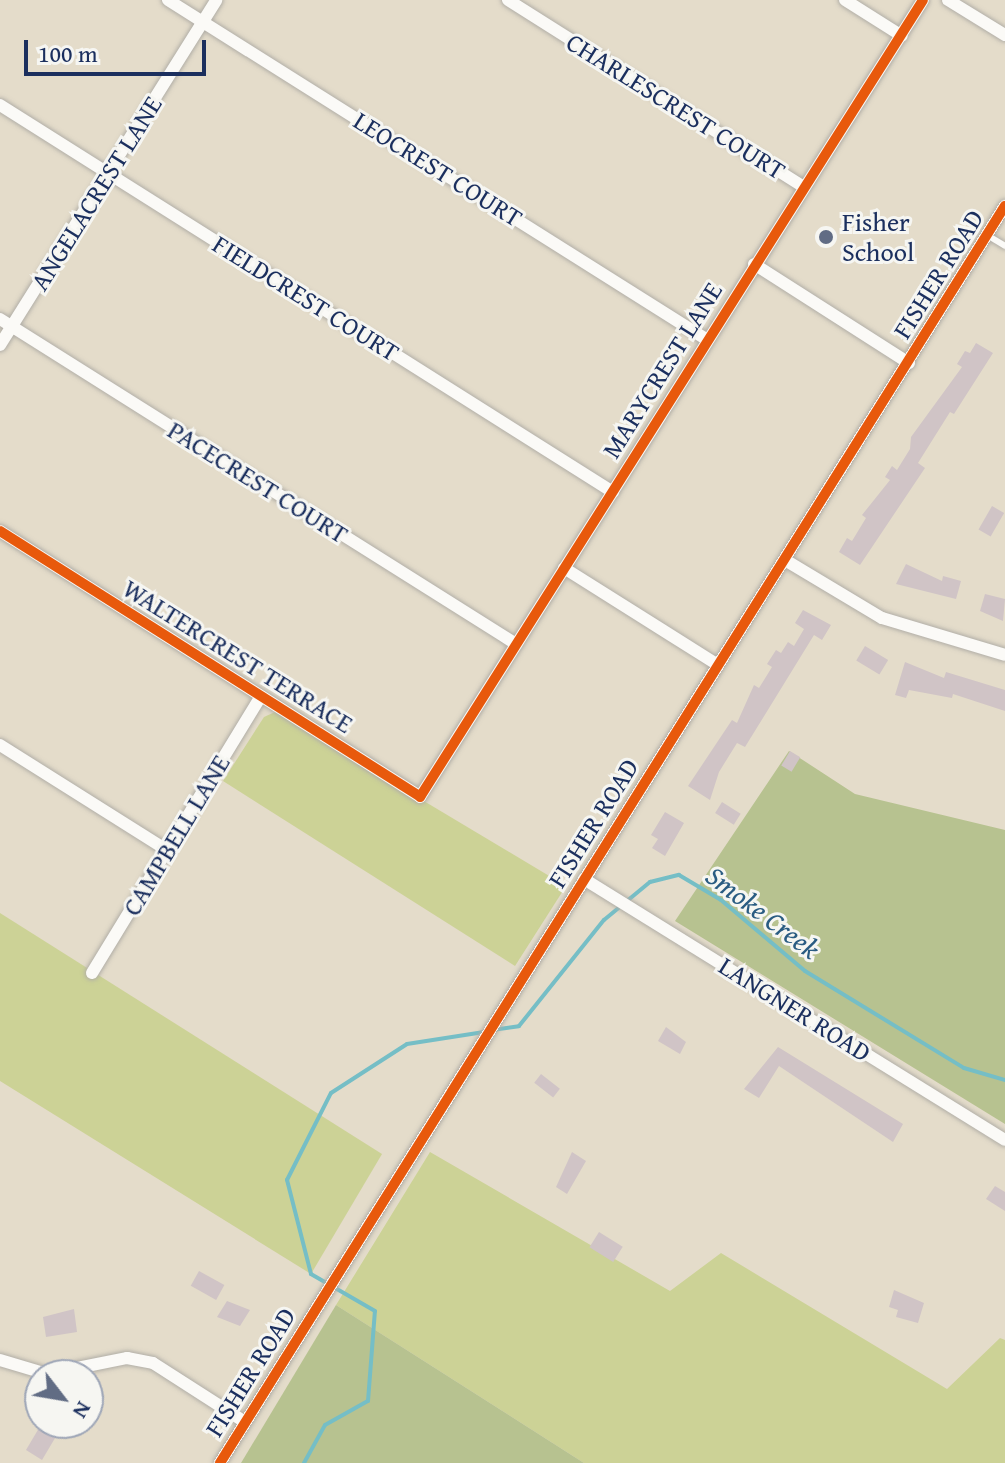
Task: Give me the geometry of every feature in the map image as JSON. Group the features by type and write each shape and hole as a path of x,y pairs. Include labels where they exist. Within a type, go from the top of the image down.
{"street":[{"name":"LEOCREST COURT","path":"168,0 706,339"},
{"name":"ANGELACREST LANE","path":"0,345 216,0"},
{"name":"CHARLESCREST COURT","path":"508,0 804,187"},
{"path":"845,0 902,36"},
{"name":"MARYCREST LANE","path":"440,764 923,0"},
{"path":"948,0 1005,35"},
{"name":"FIELDCREST COURT","path":"0,105 613,492"},
{"name":"FISHER ROAD","path":"220,1463 1005,206"},
{"path":"754,264 909,363"},
{"name":"PACECREST COURT","path":"0,319 516,644"},
{"name":"WALTERCREST TERRACE","path":"0,531 420,797 440,764"},
{"path":"785,560 882,618 1005,655"},
{"path":"564,568 718,665"},
{"name":"CAMPBELL LANE","path":"92,973 261,696"},
{"path":"0,745 167,850"},
{"name":"LANGNER ROAD","path":"584,879 1005,1140"},
{"path":"0,1360 47,1374 127,1358 153,1363 245,1422"}],"lane":[{"path":"987,235 1005,246"}],"green space":[{"path":"275,712 566,886 515,966 223,781 264,717"},
{"path":"789,751 855,794 1005,830 1005,1124 675,921"},
{"path":"0,913 382,1154 311,1274 0,1081"},
{"path":"430,1152 670,1291 721,1253 947,1389 1000,1338 1005,1340 1005,1463 584,1463 336,1305"},
{"path":"336,1305 584,1463 241,1463"}],"building":[{"path":"976,343 993,353 918,463 925,468 860,565 839,552 847,538 852,541 866,518 862,515 890,480 885,477 892,466 897,470 910,449 911,437 962,367 957,364 965,351 970,353"},
{"path":"992,506 1004,513 991,536 978,529"},
{"path":"906,564 942,581 943,576 961,581 956,599 896,584"},
{"path":"985,594 1005,599 1003,621 980,611"},
{"path":"803,610 831,625 822,640 814,635 745,747 737,743 719,772 710,800 688,786 732,720 737,723 754,685 759,688 772,667 767,664 776,650 781,653 788,642 794,646 804,629 795,623"},
{"path":"865,646 888,660 879,674 856,661"},
{"path":"905,662 944,678 946,672 1005,690 1005,711 953,694 952,698 909,690 906,698 895,695"},
{"path":"790,751 800,757 792,772 781,766"},
{"path":"722,802 741,814 734,825 715,813"},
{"path":"665,812 684,823 665,856 652,848 658,839 651,835"},
{"path":"666,1027 686,1042 680,1054 658,1041"},
{"path":"778,1047 903,1124 893,1142 779,1066 759,1098 744,1089"},
{"path":"541,1074 560,1089 553,1097 534,1083"},
{"path":"572,1152 586,1161 567,1194 556,1187"},
{"path":"995,1186 1005,1192 1005,1211 986,1199"},
{"path":"599,1232 623,1247 613,1262 589,1247"},
{"path":"199,1271 224,1285 216,1300 191,1286"},
{"path":"894,1290 924,1303 918,1323 896,1317 898,1310 889,1307"},
{"path":"227,1301 250,1310 240,1326 217,1317"},
{"path":"74,1309 77,1332 46,1337 43,1317"},
{"path":"33,1439 54,1439 42,1460 26,1450"}],"waterway":[{"name":"Smoke Creek","path":"492,1030 519,1026 604,920 650,882 679,875 721,900 805,971 964,1068 1005,1080"},
{"name":"Smoke Creek","path":"304,1463 325,1425 368,1401 375,1311 311,1274 287,1180 331,1093 407,1044 484,1032"}],"cycle path":[{"path":"0,531 420,797 923,0"},
{"path":"220,1463 1005,206"}],"place":[{"name":"Fisher School","path":"826,237"}]}
